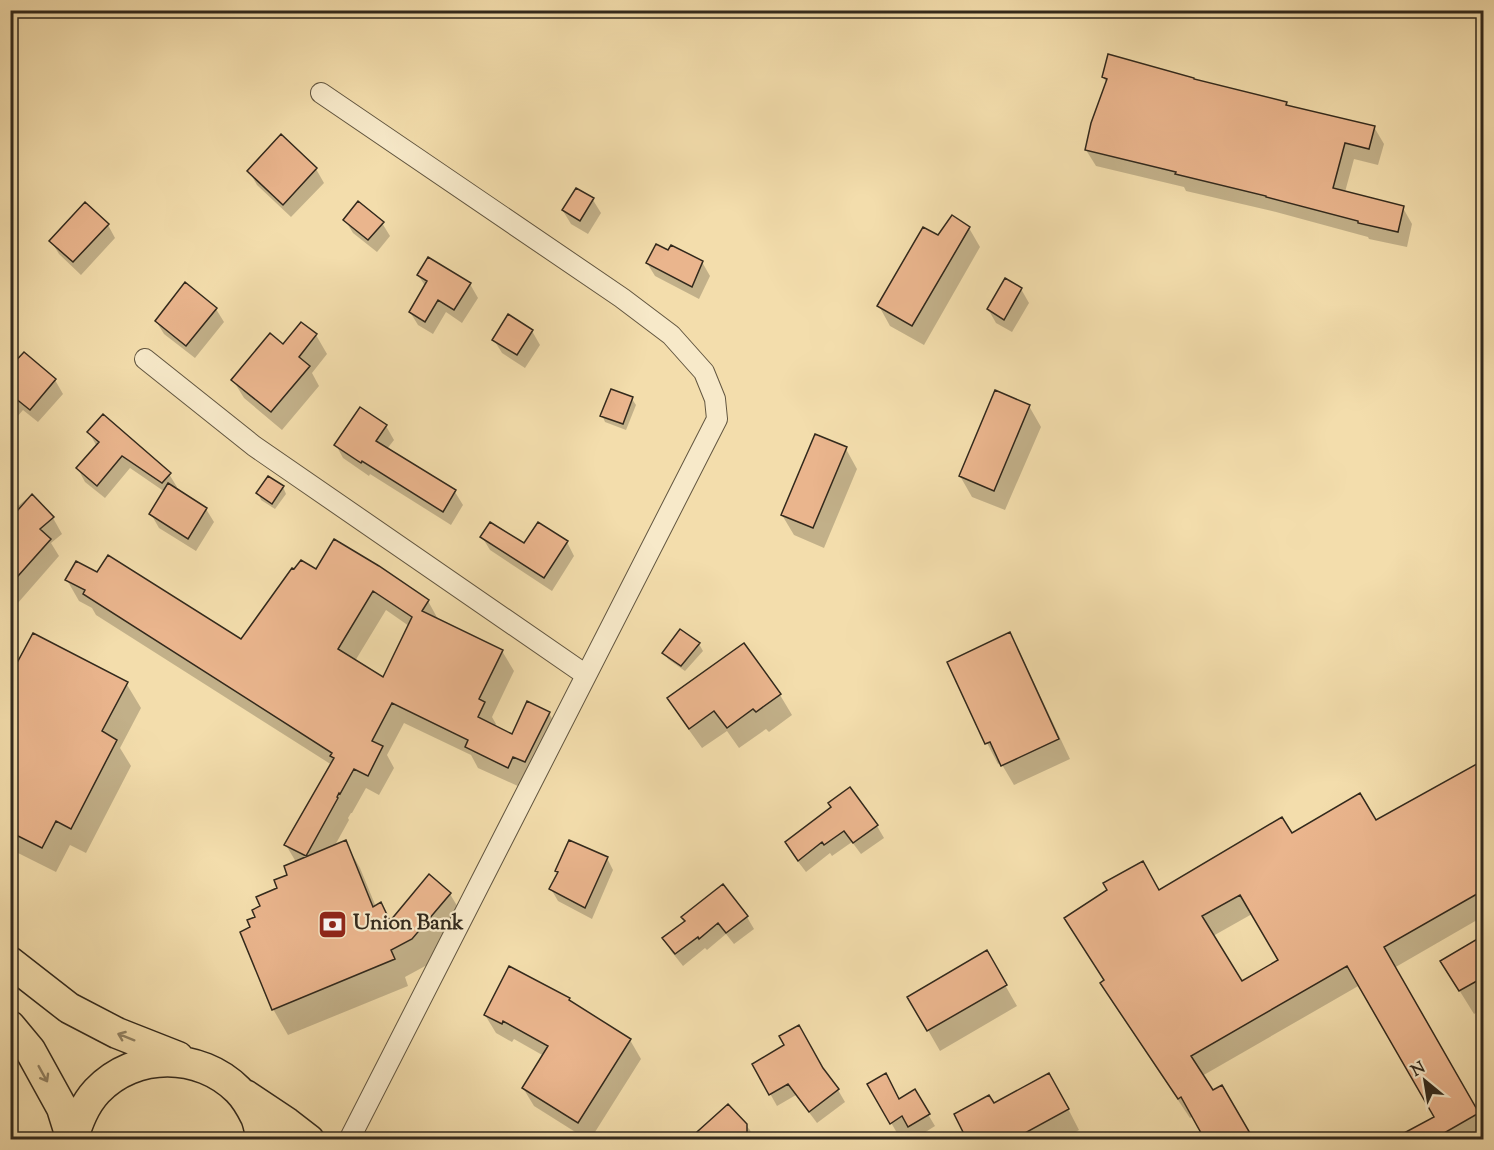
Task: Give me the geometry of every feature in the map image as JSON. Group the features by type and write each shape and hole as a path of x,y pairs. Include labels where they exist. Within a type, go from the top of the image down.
{"main road":[{"path":"10,962 69,1008 117,1033 200,1065 222,1076 239,1092 309,1140"},
{"path":"10,1026 30,1050 62,1108 72,1140"},
{"path":"72,1140 81,1113 97,1091 119,1073 145,1063 173,1060 200,1065"},
{"path":"239,1092 256,1117 262,1140"}],"street":[{"path":"321,93 622,298 671,335 704,372 715,399 717,419 349,1140"},
{"path":"145,359 254,446 586,675"}],"building":[{"path":"1108,54 1194,79 1287,102 1286,105 1375,126 1369,149 1345,143 1333,188 1404,206 1398,232 1085,150 1091,123 1107,79 1102,77"},
{"path":"281,134 317,168 283,205 247,171"},
{"path":"576,188 594,198 580,221 562,210"},
{"path":"358,201 384,222 368,240 343,220"},
{"path":"85,202 109,224 73,262 49,241"},
{"path":"952,215 970,227 912,326 877,306 923,227 938,235"},
{"path":"656,244 668,250 671,245 703,261 692,287 646,263"},
{"path":"428,257 471,283 454,310 438,300 425,322 409,312 427,281 417,275"},
{"path":"1005,278 1022,288 1004,320 987,309"},
{"path":"185,282 217,308 186,346 155,321"},
{"path":"508,314 533,330 517,355 492,340"},
{"path":"301,322 317,334 299,357 310,366 271,412 231,380 270,333 283,344"},
{"path":"24,352 56,379 30,410 10,394 10,367"},
{"path":"611,389 633,397 623,424 600,416"},
{"path":"995,390 1030,405 994,491 959,476"},
{"path":"360,407 387,425 376,441 456,490 443,512 334,445"},
{"path":"103,414 171,473 162,483 122,456 97,486 76,468 99,442 87,432"},
{"path":"815,434 847,447 813,528 781,515"},
{"path":"268,476 284,486 272,504 256,493"},
{"path":"168,483 207,508 188,539 149,514"},
{"path":"32,494 54,517 40,529 51,539 10,585 10,519"},
{"path":"490,522 524,543 538,522 568,541 544,578 480,537"},
{"path":"334,539 429,600 422,611 503,650 479,699 485,702 478,717 512,734 527,701 550,712 525,762 513,757 508,768 465,747 468,740 392,703 372,741 383,746 368,776 354,769 306,856 284,845 334,758 330,756 332,753 83,594 85,590 65,580 76,561 97,572 108,555 241,639 292,568 294,569 301,560 316,569","holes":["373,591 412,617 383,677 338,649"]},
{"path":"680,629 700,643 681,666 662,653"},
{"path":"1010,632 1059,739 1001,766 990,742 985,744 947,662"},
{"path":"33,633 128,682 102,731 117,740 71,829 56,821 42,848 10,832 10,676"},
{"path":"744,643 781,694 756,712 753,709 727,728 714,711 689,729 667,698"},
{"path":"1484,760 1484,890 1384,947 1479,1113 1432,1140 1391,1140 1434,1117 1347,966 1191,1056 1213,1090 1222,1085 1254,1140 1205,1140 1181,1097 1178,1099 1100,983 1104,980 1064,918 1107,890 1103,883 1143,861 1159,890 1282,817 1292,833 1360,793 1376,820","holes":["1240,895 1278,960 1242,981 1202,916"]},
{"path":"850,787 878,825 853,843 844,831 824,845 822,842 798,861 785,842 831,807 828,803"},
{"path":"346,840 373,907 381,902 390,921 429,874 451,893 412,939 391,950 395,959 272,1010 240,932 250,927 247,920 255,917 252,910 260,906 256,897 277,888 274,880 287,875 284,866"},
{"path":"569,840 608,857 585,908 549,889 558,872 555,871"},
{"path":"723,884 748,916 726,933 718,923 699,939 698,937 675,954 662,938 685,921 681,917"},
{"path":"1484,935 1484,977 1459,991 1440,961"},
{"path":"987,950 1007,985 927,1031 907,997"},
{"path":"509,966 570,998 569,1000 631,1039 578,1123 522,1088 548,1046 503,1021 502,1024 484,1015"},
{"path":"799,1025 823,1068 839,1089 809,1112 788,1084 769,1095 752,1064 784,1045 779,1036"},
{"path":"886,1073 899,1099 915,1089 930,1114 908,1127 902,1116 890,1124 867,1084"},
{"path":"1049,1073 1069,1109 1012,1140 967,1140 954,1114 989,1095 994,1103"},
{"path":"728,1104 747,1124 747,1132 739,1140 688,1140"}],"place":[{"name":"Union Bank","path":"332,924"}]}
